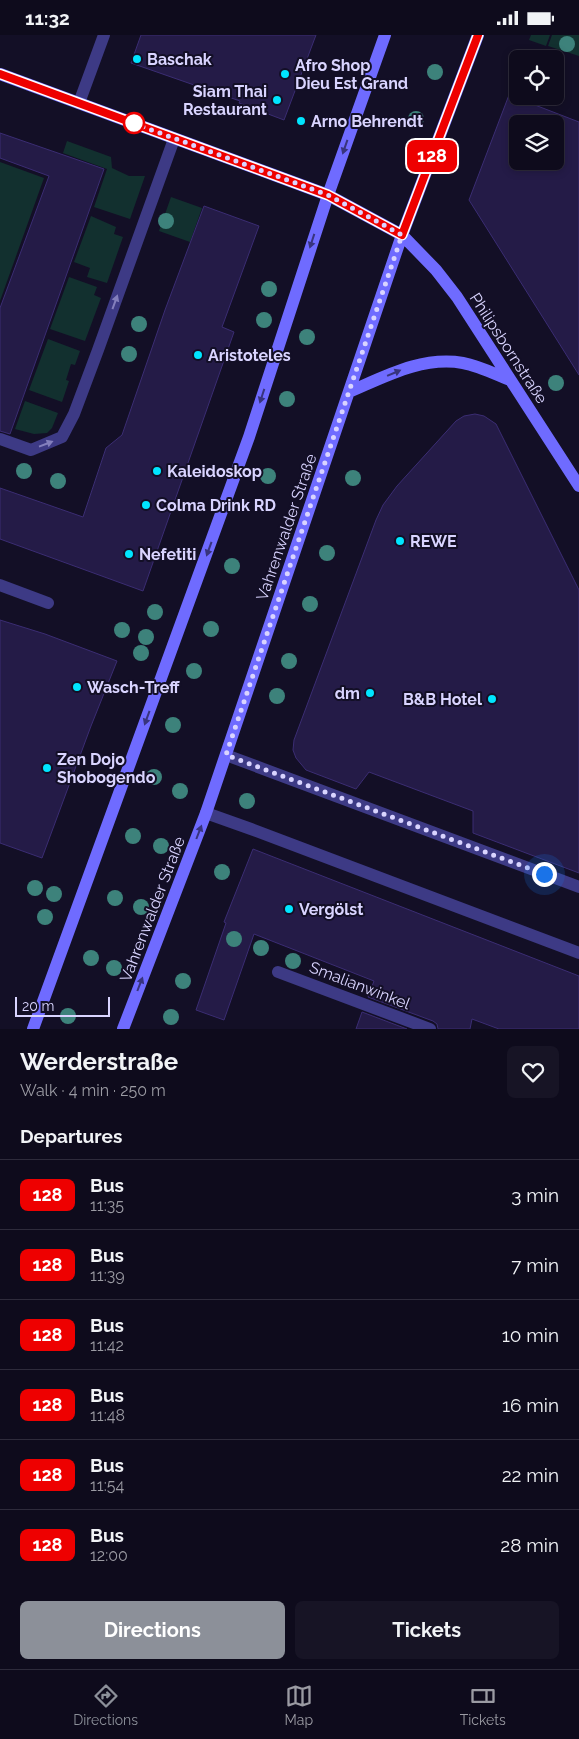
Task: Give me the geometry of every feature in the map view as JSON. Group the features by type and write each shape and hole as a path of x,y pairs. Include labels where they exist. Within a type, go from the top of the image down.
{"main road":[{"path":"33,1029 249,437 328,195 385,35"},
{"name":"Vahrenwalder Straße","path":"123,1029 206,813 402,235 478,35"},
{"name":"Philipsbornstraße","path":"0,74 328,195 402,235 436,270 457,297 579,486"},
{"path":"349,391 409,367 424,363 448,361 465,364 510,380"}],"street":[{"path":"79,103 104,35"},
{"path":"0,439 31,450 62,437 74,414 92,368 174,139"},
{"path":"0,585 48,603"},
{"path":"226,755 579,887"},
{"path":"206,813 579,953"},
{"name":"Smalianwinkel","path":"278,972 430,1029"}],"green space":[{"path":"531,35 550,35 546,46 529,40"},
{"path":"552,35 579,35 579,56 548,46"},
{"path":"67,141 111,157 112,168 129,176 145,176 130,219 94,207 107,169 63,153"},
{"path":"0,162 44,178 0,301"},
{"path":"171,197 202,208 190,242 159,231"},
{"path":"91,216 116,227 114,234 123,237 107,283 87,277 90,268 74,262"},
{"path":"69,277 97,287 94,295 101,298 85,341 50,329"},
{"path":"48,339 80,351 75,365 71,364 66,380 69,381 62,402 29,390"},
{"path":"25,401 58,413 52,428 47,433 34,434 15,429"}],"building":[{"path":"141,35 316,35 284,120 239,103 240,101 131,63"},
{"path":"509,95 509,105 535,105 561,115 509,115 509,170 564,170 564,116 579,122 579,375 469,200"},
{"path":"0,133 104,169 10,434 0,431 0,308 49,176 0,158"},
{"path":"204,206 259,226 222,327 234,332 143,591 0,539 0,488 83,517 106,448 122,435 165,310"},
{"path":"475,414 484,416 496,424 579,590 579,873 473,833 473,811 369,772 356,789 306,770 296,758 293,750 294,740 383,505 397,486 456,421 464,416"},
{"path":"0,620 45,634 117,661 42,858 0,843"},
{"path":"253,849 579,976 579,1029 499,1029 472,1019 470,1029 438,1029 437,1024 433,1021 368,997 374,981 254,934 224,1020 196,1010 226,923 224,922"},
{"path":"362,1012 407,1029 356,1029"}],"bus line":[{"name":"128","path":"0,74 328,195 402,235 478,35"}],"place":[{"name":"Baschak","path":"137,59"},
{"name":"Afro Shop Dieu Est Grand","path":"285,74"},
{"name":"Siam Thai Restaurant","path":"277,100"},
{"name":"Arno Behrendt","path":"301,121"},
{"name":"Aristoteles","path":"198,355"},
{"name":"Kaleidoskop","path":"157,471"},
{"name":"Colma Drink RD","path":"146,505"},
{"name":"REWE","path":"400,541"},
{"name":"Nefetiti","path":"129,554"},
{"name":"Wasch-Treff","path":"77,687"},
{"name":"dm","path":"370,693"},
{"name":"B&B Hotel","path":"492,699"},
{"name":"Zen Dojo Shobogendo","path":"47,768"},
{"name":"Vergölst","path":"289,909"}],"route":[{"path":"134,123 130,122 328,195 402,235 226,755 544,874"}]}
